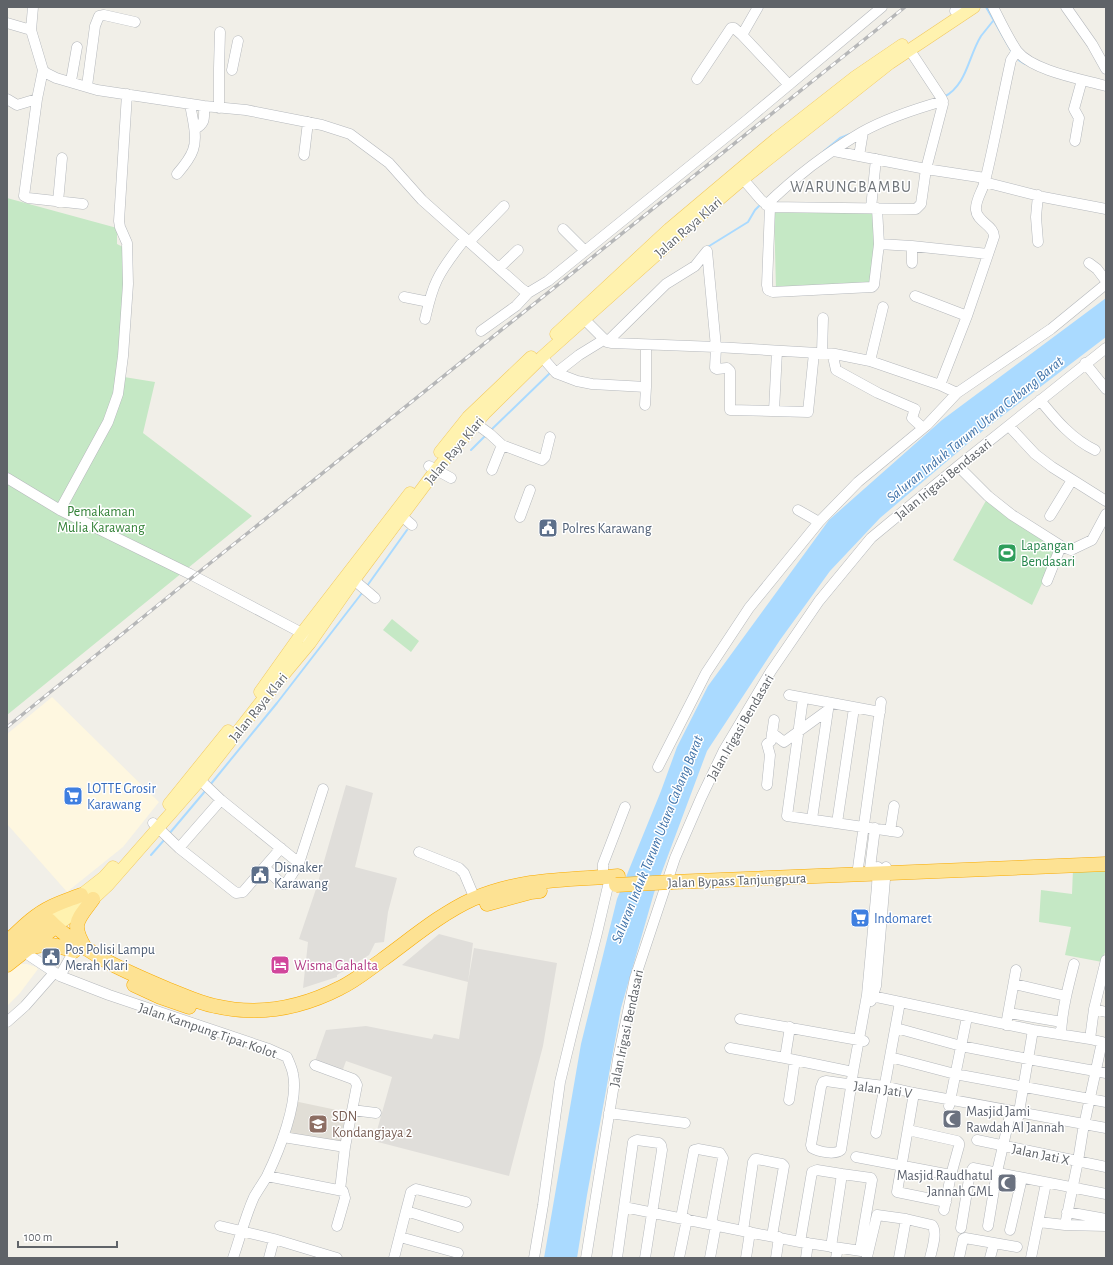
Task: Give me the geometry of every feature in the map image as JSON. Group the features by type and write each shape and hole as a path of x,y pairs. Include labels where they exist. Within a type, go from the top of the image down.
{"highway":[{"name":"Jalan Bypass Tanjungpura","path":"48,926 119,978 160,997 203,1012 241,1019 282,1017 319,1007 342,997 367,982 448,922 494,901 531,892 611,881 876,870 1106,858"},
{"name":"Jalan Bypass Tanjungpura","path":"673,878 876,870 1106,864"},
{"name":"Jalan Bypass Tanjungpura","path":"79,950 133,975 214,1006 245,1010 282,1008 306,1002 342,988 446,914 475,899 514,886 533,882 567,878 611,881"},
{"path":"7,943 22,927 52,906 87,897"},
{"path":"27,950 44,944 57,945 79,950 76,926 87,897"},
{"name":"Jalan Raya Klari","path":"7,965 27,950 48,926"},
{"name":"Jalan Raya Klari","path":"7,951 48,926"}],"main road":[{"name":"Jalan Raya Klari","path":"48,926 87,897 104,877 160,831 205,785 260,703 358,583 405,519 442,473 475,423 582,316 669,230 824,107 974,7"},
{"name":"Jalan Raya Klari","path":"442,473 468,417 508,378 743,179 824,107 854,77 958,8"},
{"name":"Jalan Raya Klari","path":"160,831 302,633 405,519"}],"street":[{"path":"33,7 31,30 43,70 24,196 28,198 83,204"},
{"path":"742,35 758,7"},
{"path":"481,331 516,306 528,293 548,281 789,85 882,7"},
{"path":"993,7 1015,54 1038,66 1081,83 1106,86"},
{"path":"1066,7 1092,44 1106,69"},
{"path":"87,86 95,26 99,16 104,15 135,22"},
{"path":"7,23 31,30"},
{"path":"697,79 731,28 734,28 789,85"},
{"path":"219,108 220,32"},
{"path":"219,68 236,71 238,41"},
{"path":"71,81 77,47"},
{"path":"766,204 907,210 916,209 919,207 922,198 926,169 943,104 942,99 909,49"},
{"path":"940,385 967,316 994,234 993,231 980,220 976,211 976,204 985,180 1015,54"},
{"path":"43,70 50,76 107,92 219,108 246,110 322,125 350,134 389,163 422,200 528,293"},
{"path":"1075,141 1079,118 1074,109 1081,83"},
{"path":"60,510 108,422 118,394 123,356 128,284 127,243 120,227 119,220 127,94"},
{"path":"7,99 17,105 38,98"},
{"path":"766,204 834,151 863,132 942,99"},
{"path":"178,174 193,149 195,129 190,104"},
{"path":"195,129 202,125 204,120 204,106"},
{"path":"304,155 308,122"},
{"path":"859,156 863,132"},
{"path":"834,151 985,180 1038,196 1106,209"},
{"path":"58,202 62,158"},
{"path":"743,179 766,204 767,285 770,292 870,288 874,285 879,244 874,208 876,159"},
{"path":"1038,196 1036,217 1038,242"},
{"path":"425,319 436,281 442,270 467,240 504,206"},
{"path":"563,229 585,251"},
{"path":"879,244 988,254"},
{"path":"912,246 912,263"},
{"path":"499,268 518,250"},
{"path":"554,371 603,338 666,284 695,266 707,251 716,347 716,369 727,368 730,371 730,410 808,412 823,318"},
{"path":"1088,264 1097,269 1106,280"},
{"path":"658,767 695,692 710,666 749,608 819,522 858,482 923,428 957,393 1051,329 1106,284"},
{"path":"915,296 967,316"},
{"path":"404,297 429,302"},
{"path":"870,361 883,307"},
{"path":"582,316 603,338 646,345 716,347 835,354 870,361 940,385 957,393"},
{"path":"645,405 646,345"},
{"name":"Jalan Irigasi Bendasari","path":"586,1258 623,1032 630,999 643,952 675,858 724,750 772,671 819,601 871,538 1085,363 1106,348"},
{"path":"774,410 777,351"},
{"path":"835,354 834,362 836,370 878,393 915,409 912,418 923,428"},
{"path":"542,357 554,371 577,381 592,384 646,387"},
{"path":"1085,363 1106,389"},
{"path":"1040,400 1056,421 1074,437 1095,450"},
{"path":"475,423 488,432 502,445 542,460 545,457 550,437"},
{"path":"1008,426 1035,454 1052,467 1106,501"},
{"path":"492,470 502,445"},
{"path":"958,466 988,496 1006,511 1061,546 1070,550 1092,540 1106,514"},
{"path":"7,478 60,510 190,574 302,633 310,643"},
{"path":"1050,516 1072,480"},
{"path":"520,516 530,490"},
{"path":"798,510 819,522"},
{"path":"1046,581 1061,546"},
{"path":"358,583 373,596"},
{"path":"789,695 803,698 828,707 880,707 864,827 876,870"},
{"path":"803,698 787,816 894,831 894,806"},
{"path":"772,733 784,742 828,707"},
{"path":"812,819 828,707"},
{"path":"837,823 854,708"},
{"path":"767,785 770,755 767,744 771,741 774,720"},
{"path":"205,785 221,800 300,863"},
{"path":"265,868 282,884 286,884 300,863 323,789"},
{"path":"179,848 221,800"},
{"path":"534,1258 560,1082 611,881 603,864 625,807"},
{"path":"852,1081 826,1081 821,1087 811,1145 812,1148 816,1150 838,1153 841,1150 852,1081 870,995 876,986 875,828"},
{"path":"160,831 236,893 243,892 281,848"},
{"path":"419,852 459,868 464,873 475,899"},
{"name":"Jalan Kampung Tipar Kolot","path":"27,950 57,975 109,995 269,1049 287,1057 293,1074 294,1096 283,1137 266,1176 254,1197 233,1258"},
{"path":"7,1022 57,975 79,950"},
{"path":"1090,1039 1094,1009 1103,981 1106,960"},
{"path":"1061,1034 1066,996 1074,964"},
{"path":"1006,1025 1016,970"},
{"path":"1014,984 1066,996"},
{"path":"870,995 1006,1025 1104,1042 1101,1072 1090,1100 1065,1225"},
{"path":"876,1133 900,1002"},
{"path":"1094,1009 1106,1012"},
{"path":"1009,1013 1062,1022"},
{"path":"949,1103 967,1017"},
{"path":"740,1019 861,1041"},
{"path":"789,1100 790,1027"},
{"path":"896,1028 961,1046 1101,1072"},
{"path":"988,1226 1003,1146 1023,1086 1033,1030"},
{"path":"730,1048 790,1059 852,1081"},
{"path":"890,1057 955,1074 1106,1102"},
{"path":"315,1065 355,1081 357,1089 345,1147 340,1190"},
{"name":"Jalan Jati V","path":"852,1081 913,1096 1084,1127"},
{"path":"908,1130 959,1142 945,1206 897,1192 913,1096"},
{"path":"352,1110 376,1113"},
{"path":"610,1113 685,1124"},
{"path":"1084,1127 1106,1128"},
{"path":"1084,1127 1106,1134"},
{"path":"283,1137 345,1147"},
{"path":"617,1258 633,1142 637,1140 659,1143 662,1150 645,1258"},
{"name":"Jalan Jati X","path":"977,1140 1106,1167"},
{"path":"679,1258 694,1150 698,1149 720,1153 723,1158 710,1258"},
{"path":"856,1157 901,1164 951,1175"},
{"path":"746,1258 746,1232 753,1162 755,1159 782,1164 784,1166 776,1237 776,1258"},
{"path":"961,1228 971,1170 974,1168 1106,1194"},
{"path":"624,1207 684,1218 746,1232 804,1242 835,1251 865,1253 872,1214 871,1178 818,1170 812,1172 804,1242 806,1258"},
{"path":"835,1251 842,1174"},
{"path":"266,1176 340,1190 345,1194 345,1198 337,1226"},
{"path":"1010,1230 1022,1178"},
{"path":"1031,1258 1046,1183"},
{"path":"397,1258 394,1258 411,1192 416,1189 466,1202"},
{"path":"406,1211 458,1227"},
{"path":"1067,1212 1106,1219"},
{"path":"872,1214 906,1219 934,1226 935,1233 930,1258"},
{"path":"899,1258 906,1219"},
{"path":"1039,1222 1065,1225 1106,1226"},
{"path":"220,1226 336,1258"},
{"path":"400,1237 458,1253"},
{"path":"959,1258 962,1239 965,1238 1017,1247"},
{"path":"269,1258 274,1240"},
{"path":"990,1258 994,1243"}],"shaded area":[{"path":"52,697 159,802 123,847 67,892 7,824 7,734"},
{"path":"346,785 373,793 355,867 397,878 388,912 384,942 375,943 369,955 337,975 337,977 303,988 308,942 299,939 316,889"},
{"path":"439,934 473,943 468,982 402,965"},
{"path":"474,948 557,963 543,1046 509,1176 374,1141 392,1077 346,1061 342,1072 315,1061 326,1030 366,1026 432,1039 434,1034 459,1039"},
{"path":"20,964 27,964 38,969 20,993 7,1006 7,974"},
{"name":"SDN Kondangjaya 2","path":"294,1101 351,1113 345,1146 285,1135"}],"green space":[{"name":"Pemakaman Mulia Karawang","path":"7,198 117,228 117,244 131,251 124,377 155,382 143,433 252,516 7,715"},
{"path":"877,208 874,285 776,289 774,210"},
{"name":"Lapangan Bendasari","path":"988,497 1060,545 1032,605 953,560"},
{"path":"392,619 419,641 411,652 383,630"},
{"path":"1106,867 1106,949 1102,962 1065,955 1071,927 1039,922 1041,890 1072,894 1073,869"}],"water":[{"name":"Saluran Induk Tarum Utara Cabang Barat","path":"1106,298 1106,337 985,429 880,518 830,571 780,640 707,751 654,893 621,1008 577,1258 544,1258 581,1044 617,899 661,791 677,747 708,686 829,520 942,420"}],"waterway":[{"path":"986,7 1012,52"},
{"path":"944,97 952,92 958,85 981,36 993,21"},
{"path":"1016,57 1025,64"},
{"path":"824,151 840,138 850,134"},
{"path":"706,248 748,222 755,210 761,204"},
{"path":"491,430 551,372"},
{"path":"471,450 486,435"},
{"path":"367,586 407,530"},
{"path":"210,785 277,703 362,593"},
{"path":"169,834 206,790"},
{"path":"151,855 165,839"}],"railway":[{"path":"7,727 905,7"}],"place":[{"name":"Polres Karawang","path":"548,528"},
{"name":"Lapangan Bendasari","path":"1007,553"},
{"name":"LOTTE Grosir Karawang","path":"73,796"},
{"name":"Disnaker Karawang","path":"260,875"},
{"name":"Indomaret","path":"860,918"},
{"name":"Pos Polisi Lampu Merah Klari","path":"51,957"},
{"name":"Wisma Gahalta","path":"280,965"},
{"name":"Masjid Jami Rawdah Al Jannah","path":"952,1119"},
{"name":"SDN Kondangjaya 2","path":"318,1124"},
{"name":"Masjid Raudhatul Jannah GML","path":"1007,1183"}],"district":[{"name":"WARUNGBAMBU","path":"851,186"}]}
